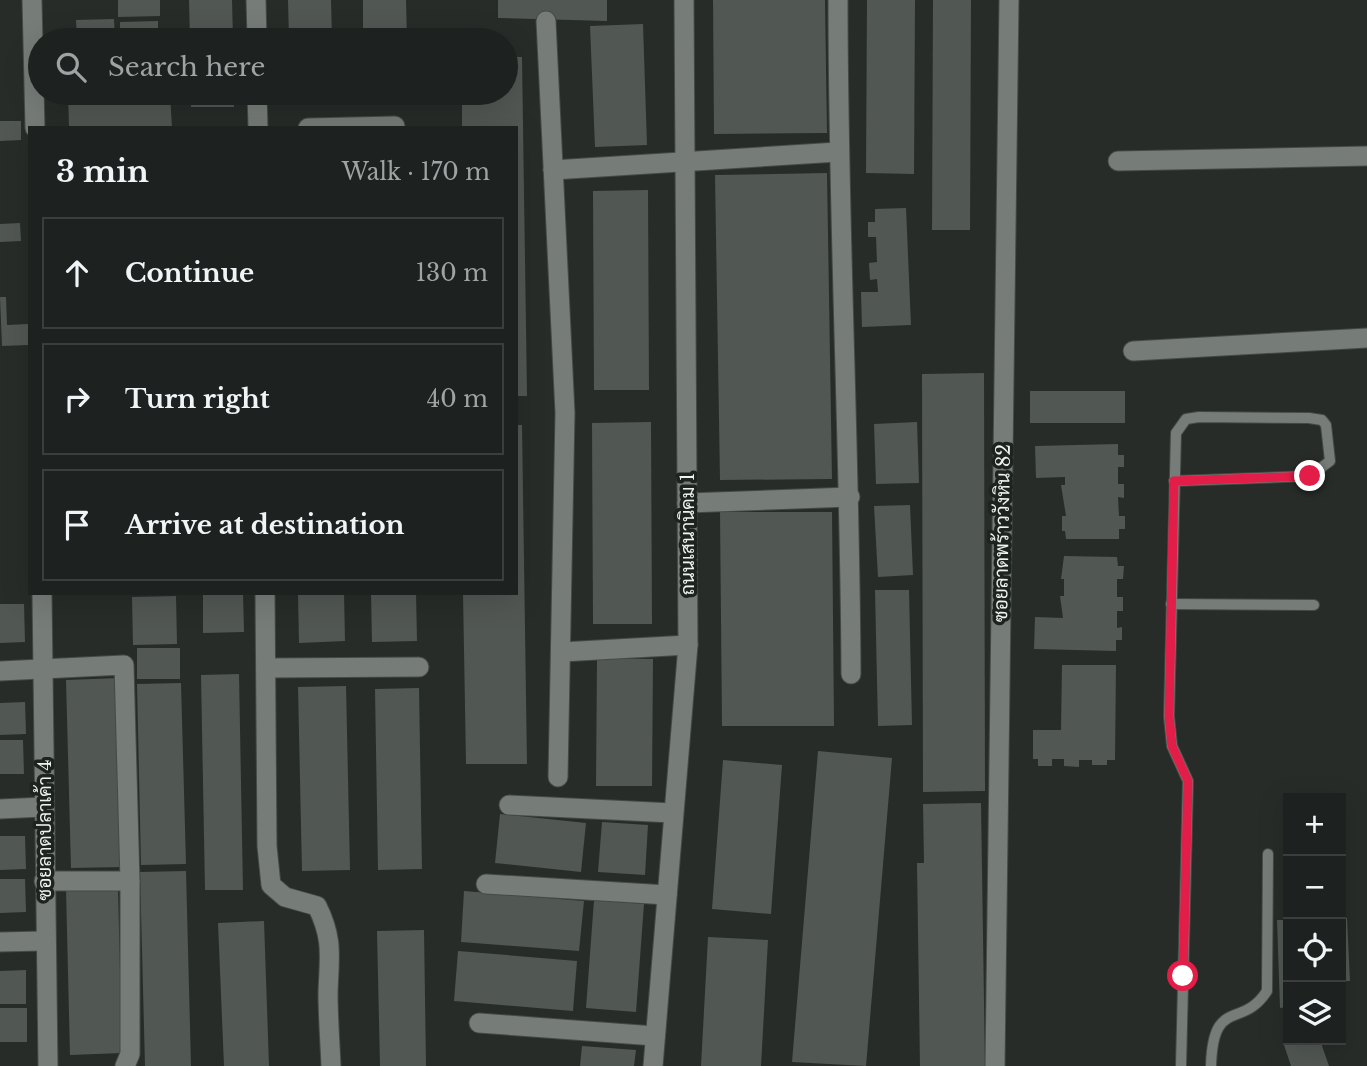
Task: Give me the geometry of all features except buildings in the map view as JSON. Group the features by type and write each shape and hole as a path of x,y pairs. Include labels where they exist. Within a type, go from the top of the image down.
{"street":[{"path":"32,0 33,28"},
{"path":"256,0 257,28"},
{"name":"ถนนเสนานิคม 1","path":"653,1066 688,645 684,0"},
{"path":"838,0 838,152 850,497 851,674"},
{"name":"ซอยลาดพร้าววังหิน 82","path":"995,1066 1009,0"},
{"path":"545,21 565,413 558,777"},
{"path":"34,105 35,126"},
{"path":"257,105 258,126"},
{"path":"553,170 838,152"},
{"path":"1118,161 1367,156"},
{"path":"1133,351 1367,338"},
{"path":"687,503 850,497"},
{"name":"ซอยลาดปลาเค้า 4","path":"42,595 44,941 48,1066"},
{"path":"265,595 267,846 271,885 285,897 317,906 327,926 331,949 328,993 331,1066"},
{"path":"561,652 688,645"},
{"path":"0,671 113,663 124,665 131,881 130,1054 125,1066"},
{"path":"266,668 419,667"},
{"path":"509,806 673,814"},
{"path":"0,808 43,807"},
{"path":"44,881 131,881"},
{"path":"486,884 667,895"},
{"path":"0,942 44,941"},
{"path":"479,1023 655,1036"}],"lane":[{"path":"1174,481 1310,476 1322,470 1329,461 1326,425 1322,420 1309,418 1186,419 1176,433 1174,481 1169,716 1172,746 1188,781 1181,1066"},
{"path":"1171,604 1314,605"},
{"path":"1210,1066 1216,1027 1230,1015 1259,1003 1267,991 1268,854"}],"route":[{"path":"1183,976 1188,781 1184,766 1172,746 1169,716 1174,481 1310,476"}]}
